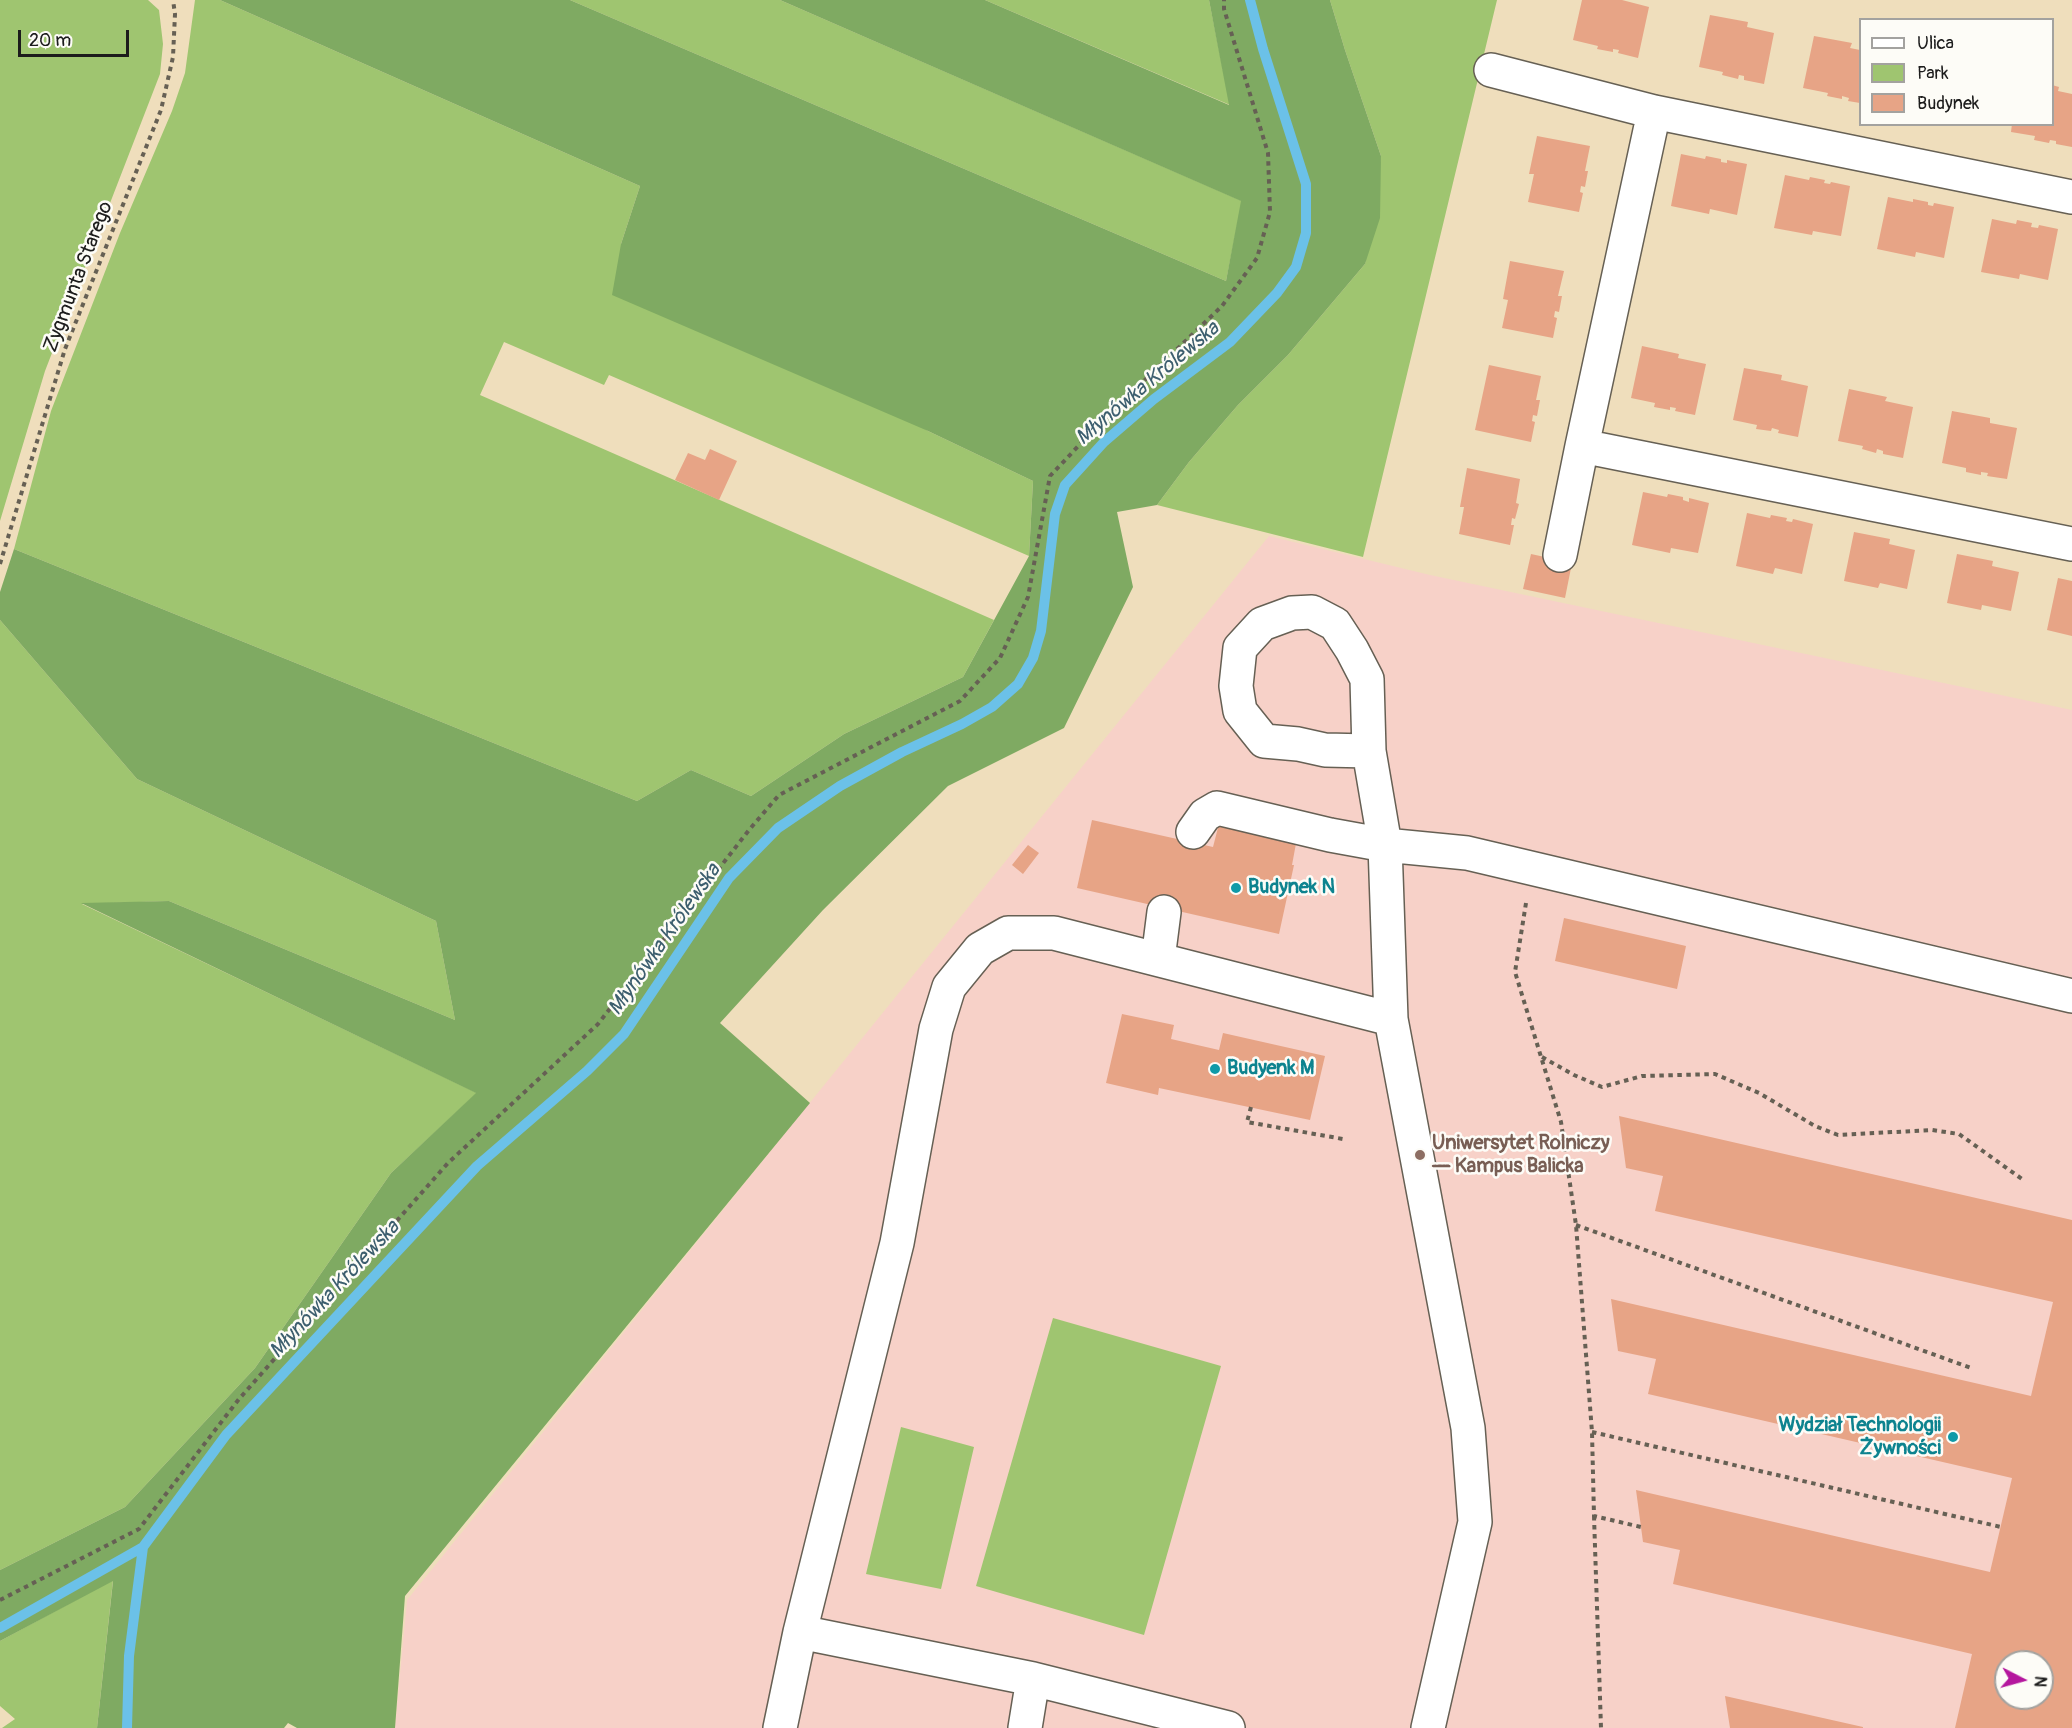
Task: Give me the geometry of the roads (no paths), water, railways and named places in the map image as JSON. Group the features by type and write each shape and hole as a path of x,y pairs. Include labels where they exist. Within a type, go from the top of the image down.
{"street":[{"path":"1491,70 1654,112 2072,197"},
{"path":"1560,555 1654,112"},
{"path":"1582,446 2072,544"},
{"path":"1369,751 1325,750 1298,744 1264,741 1240,711 1236,686 1240,648 1263,624 1292,613 1312,612 1335,624 1367,679 1369,751 1385,845 1391,1019 1468,1428 1475,1521 1428,1728"},
{"path":"1193,832 1205,815 1217,808 1330,835 1385,845 1467,854 2072,996"},
{"path":"1158,959 1164,912"},
{"path":"780,1728 800,1632 897,1243 936,1029 949,987 980,949 1008,933 1054,933 1391,1019"},
{"path":"800,1632 1033,1679 1164,1721 1228,1728"},
{"path":"1025,1728 1033,1679"}],"waterway":[{"name":"Młynówka Królewska","path":"127,1728 129,1656 143,1547 226,1435 477,1166 587,1071 624,1034 729,878 778,828 840,786 992,707 1018,684 1033,658 1041,631 1055,514 1065,485 1104,442 1154,399 1230,342 1277,293 1296,267 1306,233 1306,184 1263,49 1250,0"},
{"path":"0,1628 143,1547"}],"place":[{"name":"Budynek N","path":"1236,888"},
{"name":"Budyenk M","path":"1215,1069"},
{"name":"Uniwersytet Rolniczy — Kampus Balicka","path":"1420,1155"},
{"name":"Wydział Technologii Żywności","path":"1953,1437"}]}
